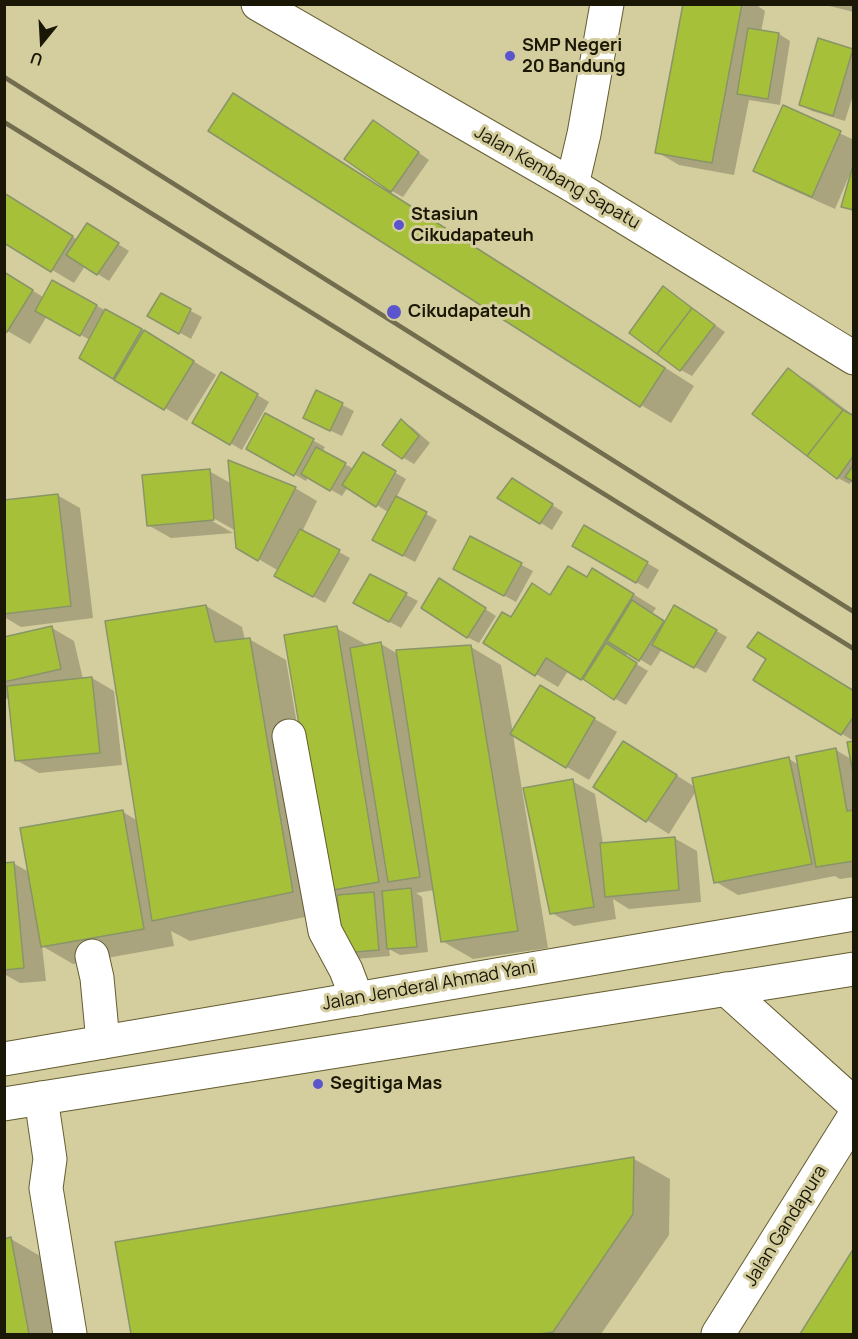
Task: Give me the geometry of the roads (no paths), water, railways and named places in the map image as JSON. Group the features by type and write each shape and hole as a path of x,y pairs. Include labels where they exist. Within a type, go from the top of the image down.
{"main road":[{"name":"Jalan Kembang Sapatu","path":"258,4 572,185 854,358"},
{"path":"572,185 584,134 607,4"},
{"path":"289,736 325,931 346,970 357,999"},
{"name":"Jalan Jenderal Ahmad Yani","path":"4,1059 854,914"},
{"path":"92,956 98,978 103,1042"},
{"path":"4,1104 854,969"},
{"path":"726,989 854,1104"},
{"path":"41,1098 50,1159 46,1188 70,1335"},
{"name":"Jalan Gandapura","path":"718,1335 854,1117"}],"railway":[{"path":"4,77 854,612"},
{"path":"4,122 854,649"}],"place":[{"name":"SMP Negeri 20 Bandung","path":"510,56"},
{"name":"Stasiun Cikudapateuh","path":"399,225"},
{"name":"Cikudapateuh","path":"394,312"},
{"name":"Segitiga Mas","path":"318,1084"}]}
